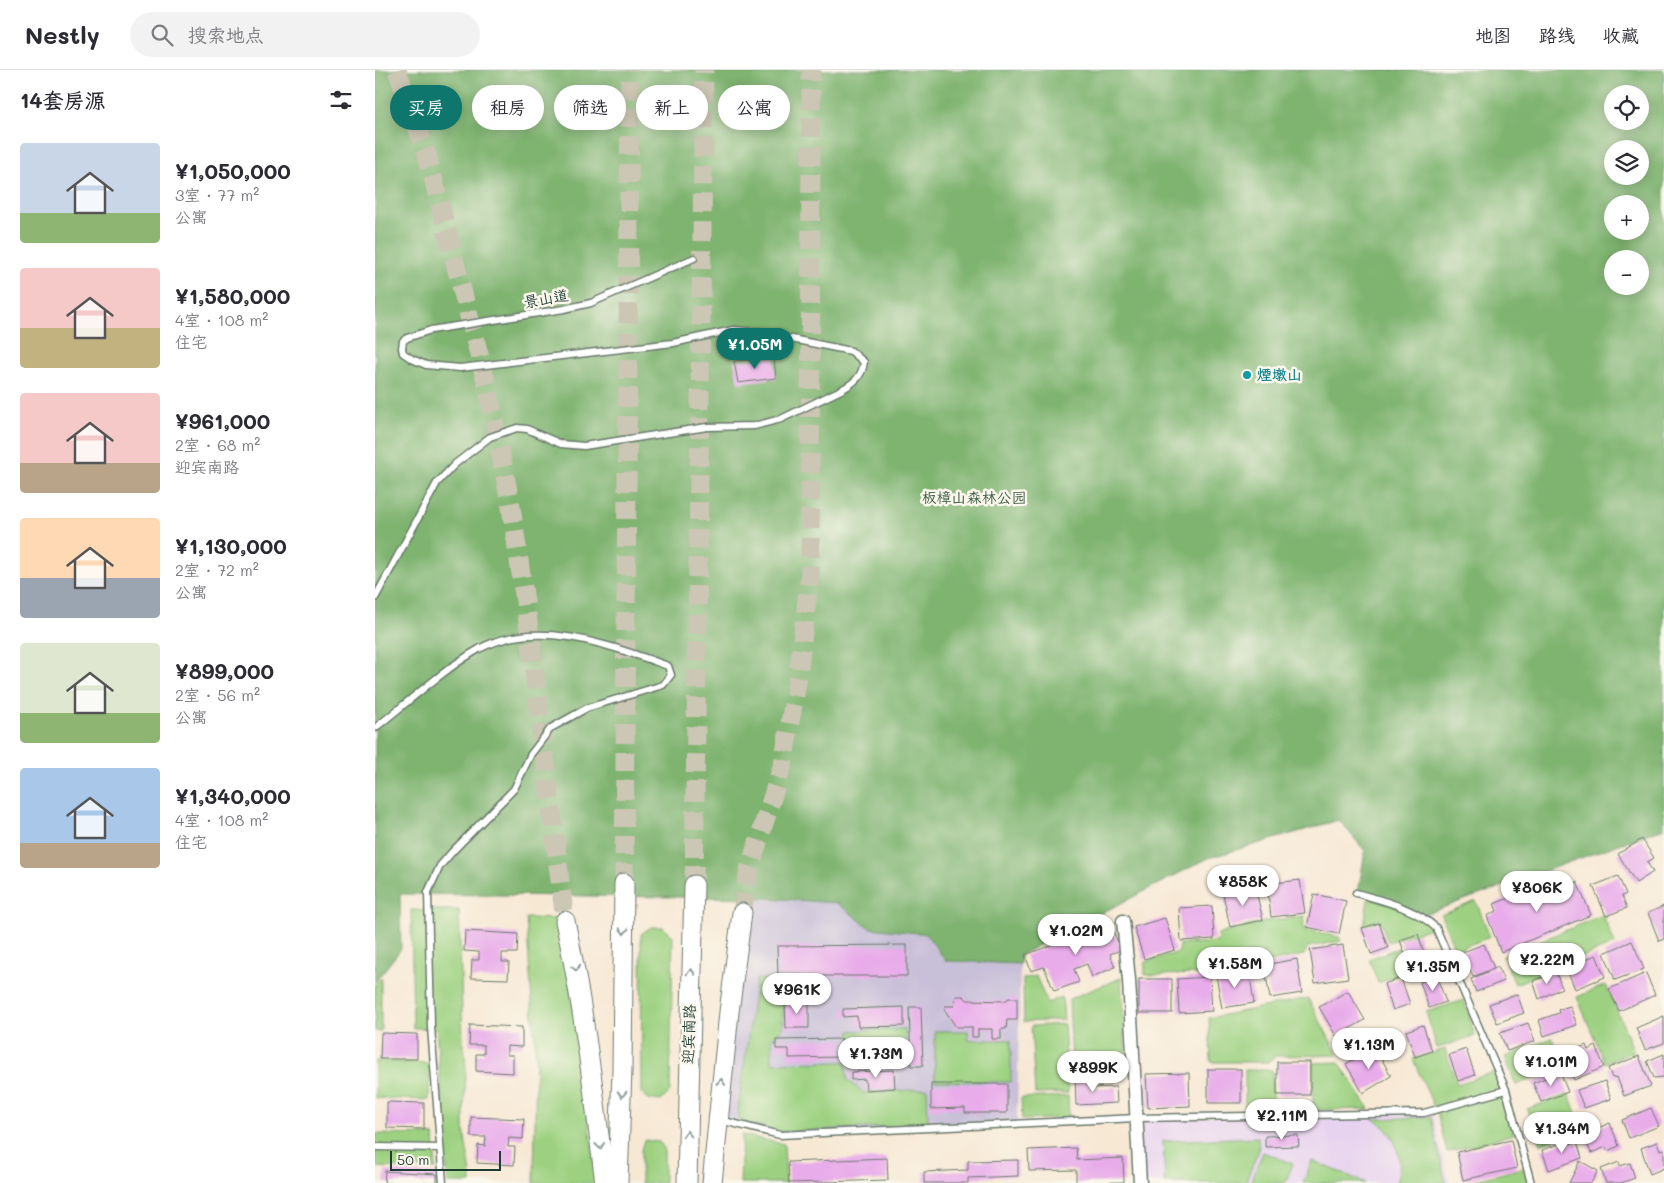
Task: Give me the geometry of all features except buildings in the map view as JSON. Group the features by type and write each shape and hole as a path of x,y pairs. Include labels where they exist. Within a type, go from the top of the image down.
{"main road":[{"path":"618,1183 625,883"},
{"name":"迎宾南路","path":"687,1183 694,885"},
{"path":"712,1183 717,1120 742,913"},
{"path":"565,921 579,982 587,1034 605,1183"}],"street":[{"path":"1123,921 1129,980 1140,1183"}],"lane":[{"name":"景山道","path":"375,598 437,483 455,464 491,437 517,428 527,429 561,444 585,446 691,428 765,424 781,419 851,384 862,373 864,362 859,356 845,348 739,330 642,348 460,368 426,365 412,360 403,353 401,348 403,341 407,338 431,330 591,303 694,258"},
{"path":"375,728 468,656 493,643 536,636 583,640 606,644 669,666 671,670 668,680 663,685 587,708 551,728 531,754 514,789 451,852 434,878 427,901 431,1026 443,1183"},
{"path":"1356,893 1393,903 1427,919 1436,928 1506,1090 1531,1183"},
{"path":"717,1120 781,1135 1137,1118 1424,1113 1506,1090"},
{"path":"375,1147 440,1148"}],"shaded area":[{"path":"745,898 837,903 870,928 926,935 946,962 1020,964 1017,1124 780,1135 717,1120"},
{"path":"1432,1111 1450,1183 1141,1183 1137,1119"}],"green space":[{"name":"板樟山森林公园","path":"375,70 1664,70 1664,828 1420,916 1358,893 1365,851 1339,820 1209,858 1020,955 1020,964 946,961 926,934 870,928 837,903 765,898 400,894 401,949 375,982"},
{"path":"1368,899 1411,912 1431,928 1388,942 1380,920 1364,926"},
{"path":"1476,901 1490,937 1455,950 1441,915"},
{"path":"411,910 459,910 463,1043 466,1066 464,1125 471,1183 448,1183 436,1028 413,1028"},
{"path":"1603,915 1615,944 1515,984 1503,956"},
{"path":"1305,916 1303,929 1339,937 1341,941 1308,947 1304,955 1210,974 1145,975 1145,962 1179,952 1180,944 1217,942 1218,934 1268,921"},
{"path":"526,918 561,919 597,1183 534,1183 536,1058"},
{"path":"651,927 663,927 673,936 670,1092 661,1101 648,1099 642,1093 641,934"},
{"path":"1398,948 1407,972 1378,983 1369,959"},
{"path":"1036,976 1047,1003 1062,997 1064,1020 1024,1022 1023,979"},
{"path":"381,978 381,1031 375,1031 375,984"},
{"path":"1121,978 1126,1061 1072,1064 1069,999"},
{"path":"756,979 783,980 783,1028 772,1038 772,1063 846,1062 847,1079 863,1093 927,1089 928,1125 781,1132 740,1121 738,1111"},
{"path":"1606,985 1634,1051 1605,1063 1577,997"},
{"path":"1308,998 1338,1055 1275,1056 1268,1062 1211,1062 1209,1018"},
{"path":"1464,1000 1475,1036 1437,1048 1426,1012"},
{"path":"1064,1024 1068,1093 1035,1094 1031,1026"},
{"path":"905,1029 906,1066 851,1068 850,1031"},
{"path":"935,1031 968,1031 968,1040 1011,1040 1011,1082 935,1081"},
{"path":"1552,1038 1563,1067 1516,1085 1505,1057"},
{"path":"1445,1049 1457,1084 1494,1072 1502,1089 1434,1107 1413,1059"},
{"path":"375,1061 430,1063 429,1100 375,1098"},
{"path":"1339,1062 1369,1109 1313,1110 1313,1063"},
{"path":"1245,1070 1272,1070 1272,1110 1245,1110"},
{"path":"1569,1094 1582,1129 1540,1144 1527,1109"},
{"path":"1504,1095 1514,1134 1447,1152 1437,1112"},
{"path":"1068,1096 1069,1118 1022,1120 1021,1098"},
{"path":"1431,1117 1446,1183 1397,1183 1399,1155 1393,1138 1381,1124 1373,1119"},
{"path":"375,1134 434,1135 436,1169 375,1167"},
{"path":"742,1135 784,1144 786,1183 740,1183"},
{"path":"1258,1137 1259,1150 1245,1183 1165,1183 1163,1141"},
{"path":"644,1140 659,1142 664,1148 664,1183 641,1183 641,1150"},
{"path":"1263,1152 1293,1164 1285,1183 1250,1183"},
{"path":"1313,1161 1366,1183 1303,1183"},
{"path":"1523,1168 1527,1183 1464,1183"}],"tunnel":[{"path":"397,70 427,155 488,389 511,507 529,628 565,921"},
{"path":"624,883 630,70"},
{"path":"694,885 704,70"},
{"path":"742,913 749,870 783,764 798,676 810,574 811,70"}],"place":[{"name":"煙墩山","path":"1247,375"}]}
